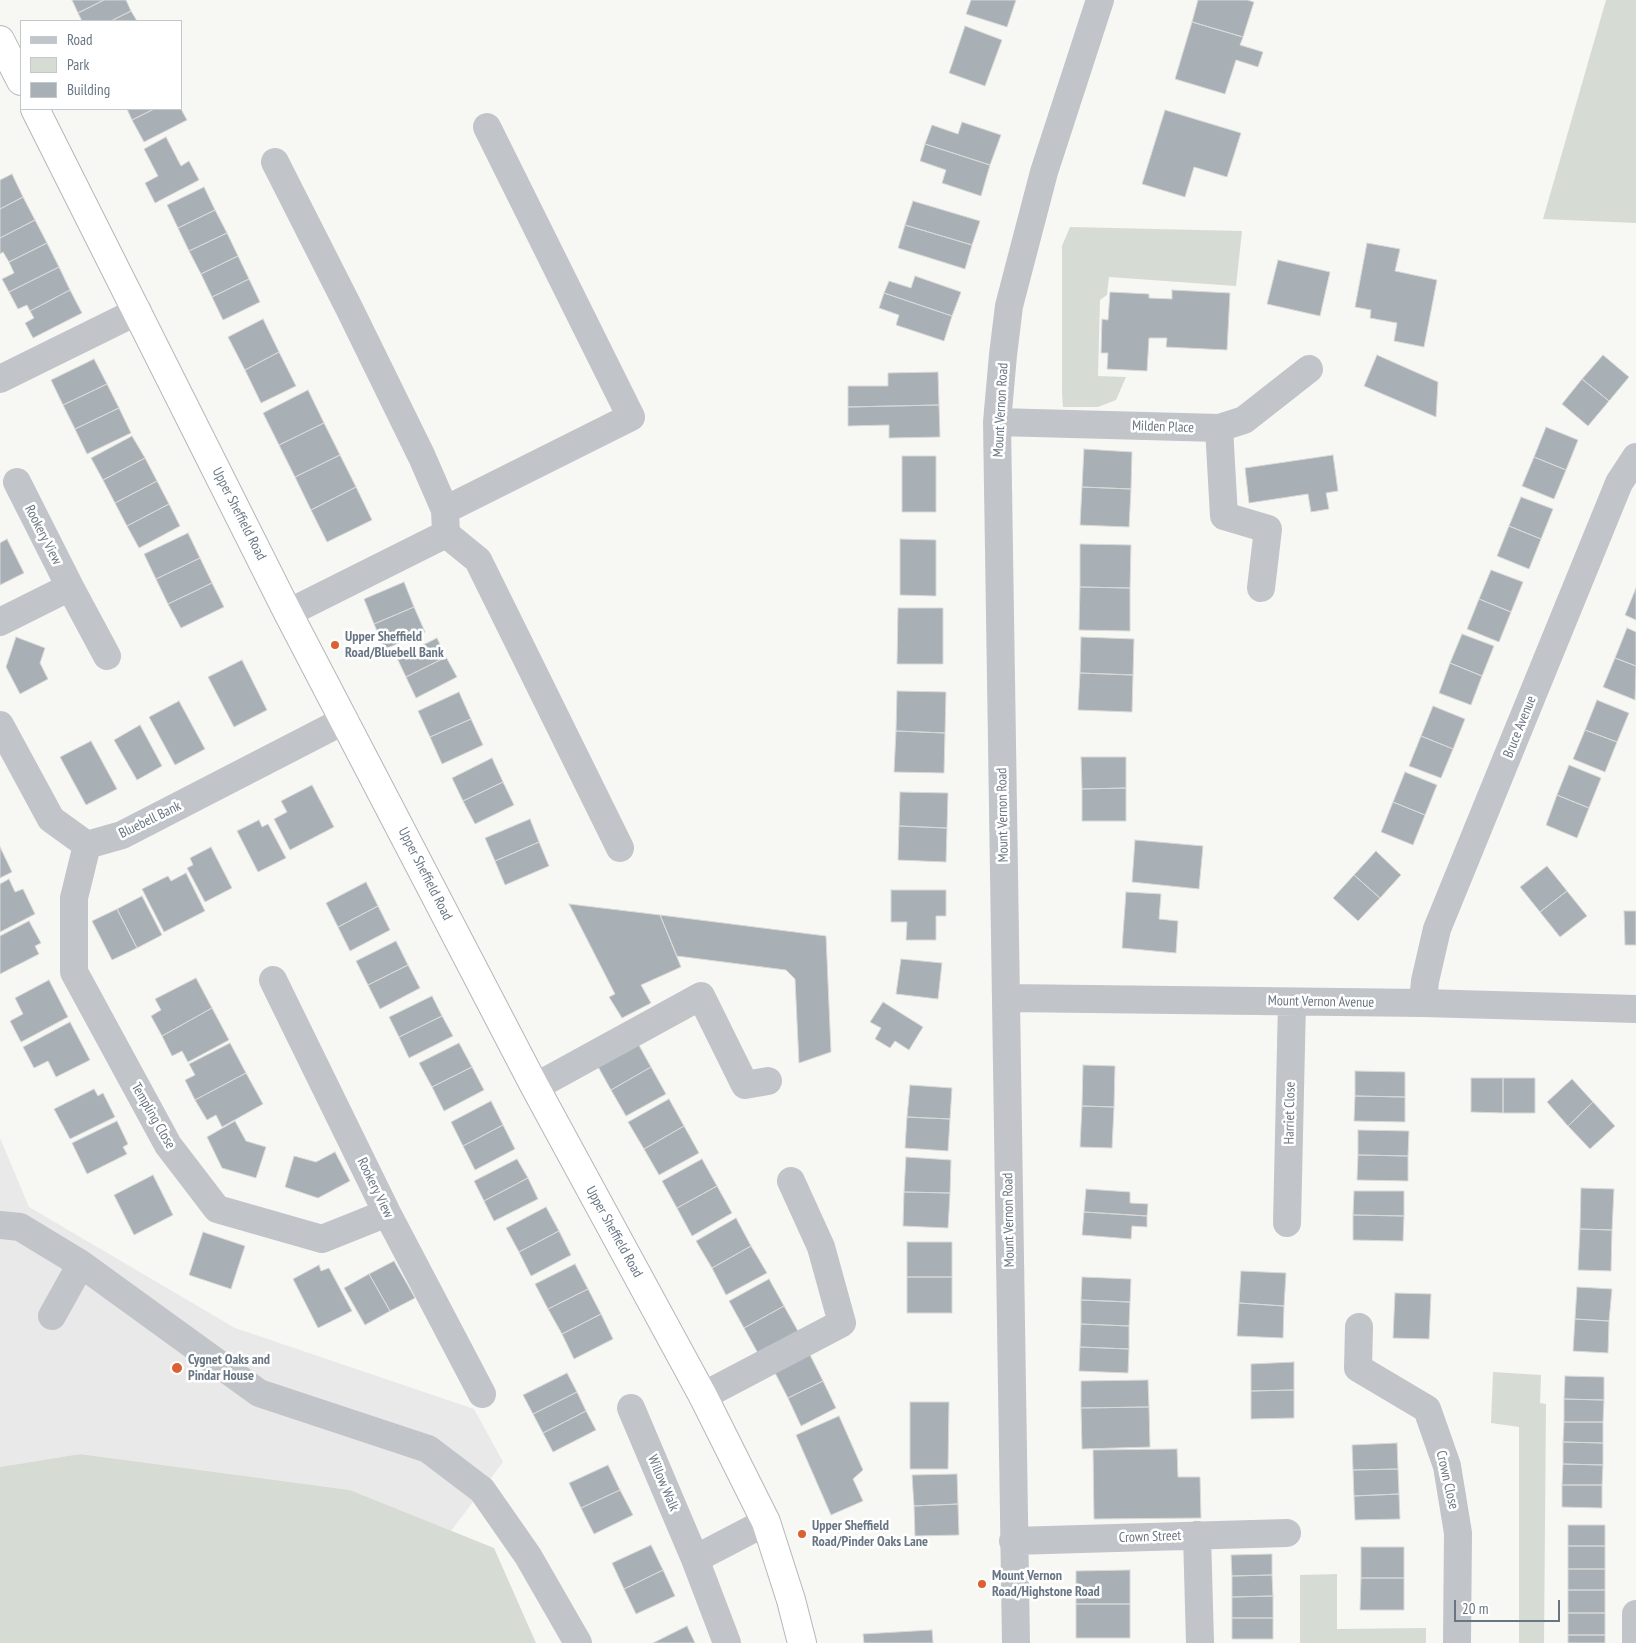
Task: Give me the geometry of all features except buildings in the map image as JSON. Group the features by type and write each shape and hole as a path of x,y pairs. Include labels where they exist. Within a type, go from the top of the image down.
{"highway":[{"path":"0,40 20,80"},
{"name":"Upper Sheffield Road","path":"36,110 288,613 535,1086 703,1396 766,1522 791,1600 802,1643"}],"street":[{"name":"Mount Vernon Road","path":"1016,1643 998,422 1003,355 1010,306 1044,172 1100,0"},
{"path":"288,613 631,416 487,127"},
{"path":"275,162 422,458 446,522 478,560 620,848"},
{"path":"0,379 138,311"},
{"name":"Milden Place","path":"998,422 1219,428 1244,420 1309,369"},
{"path":"1219,428 1224,516 1268,529 1261,588"},
{"name":"Bruce Avenue","path":"1423,1003 1425,981 1437,929 1619,484 1636,457"},
{"name":"Rookery View","path":"17,482 70,588 107,656"},
{"path":"0,622 70,588"},
{"name":"Bluebell Bank","path":"88,845 122,835 345,720"},
{"path":"0,725 51,819 88,845"},
{"name":"Templing Close","path":"88,845 74,898 74,972 168,1145 217,1209 322,1239 387,1213"},
{"name":"Rookery View","path":"272,980 387,1213 482,1394"},
{"path":"535,1086 701,996 745,1085 768,1081"},
{"name":"Mount Vernon Avenue","path":"1007,998 1423,1003 1636,1009"},
{"name":"Harriet Close","path":"1287,1223 1292,1002"},
{"path":"703,1396 842,1323 821,1246 791,1181"},
{"path":"0,1225 20,1227 81,1264 259,1393 428,1450 482,1490 528,1556 578,1643"},
{"path":"52,1316 81,1264"},
{"name":"Crown Close","path":"1359,1328 1358,1368 1427,1409 1447,1466 1458,1533 1457,1643"},
{"name":"Willow Walk","path":"631,1408 695,1559 727,1643"},
{"path":"695,1559 766,1522"},
{"name":"Crown Street","path":"1013,1541 1286,1533"},
{"path":"1197,1536 1200,1643"},
{"path":"1636,1614 1636,1643"}],"shaded area":[{"name":"Cygnet Oaks and Pindar House","path":"0,1138 29,1207 235,1328 474,1409 503,1462 451,1531 350,1490 80,1454 0,1467"}],"green space":[{"path":"1606,0 1636,0 1636,223 1543,219"},
{"path":"1070,227 1242,231 1236,286 1109,277 1107,295 1100,300 1098,376 1126,377 1116,400 1098,407 1063,407 1062,246"},
{"path":"1493,1372 1541,1375 1540,1403 1546,1404 1544,1643 1519,1643 1519,1427 1491,1423"},
{"path":"80,1454 350,1490 494,1548 536,1643 0,1643 0,1467"},
{"path":"1337,1574 1337,1629 1426,1628 1426,1643 1300,1643 1300,1575"}],"place":[{"name":"Upper Sheffield Road/Bluebell Bank","path":"335,645"},
{"name":"Cygnet Oaks and Pindar House","path":"177,1368"},
{"name":"Upper Sheffield Road/Pinder Oaks Lane","path":"802,1534"},
{"name":"Mount Vernon Road/Highstone Road","path":"982,1584"}]}
